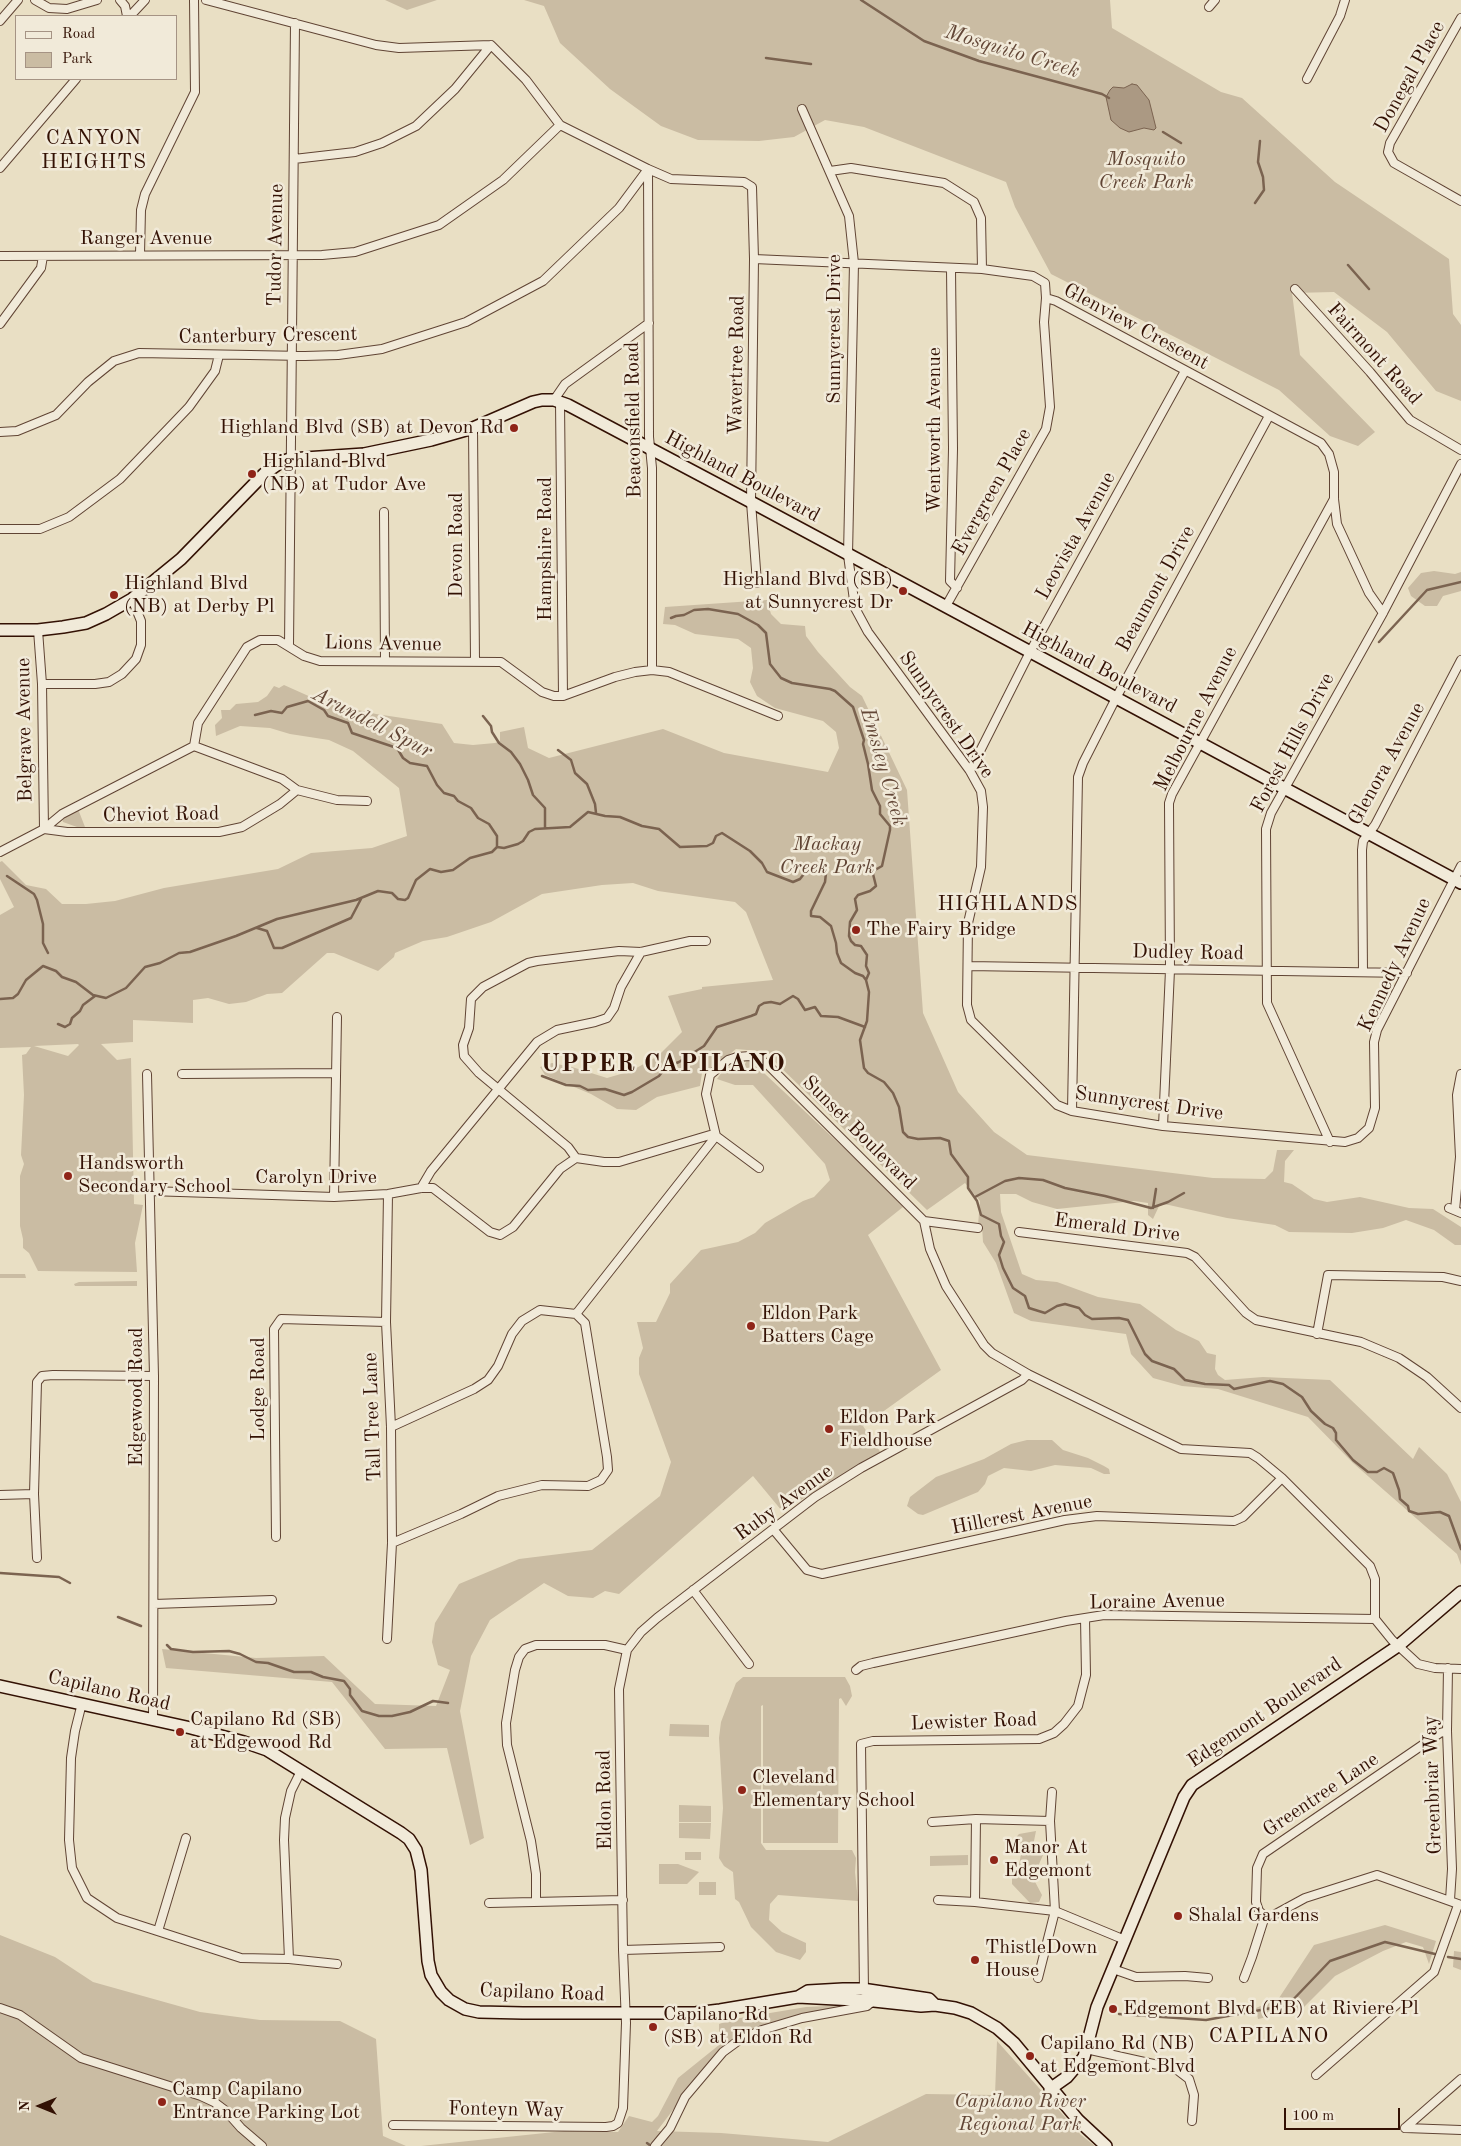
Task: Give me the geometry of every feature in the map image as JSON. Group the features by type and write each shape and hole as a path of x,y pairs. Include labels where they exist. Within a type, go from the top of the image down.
{"street":[{"path":"0,21 18,0"},
{"path":"35,0 48,8 67,9 97,0"},
{"path":"120,0 129,15"},
{"path":"130,15 145,0"},
{"path":"140,254 141,210 145,194 195,92 194,0"},
{"path":"206,0 376,44 399,48 491,45 526,80 560,125 648,169"},
{"path":"1209,7 1215,0"},
{"path":"1307,79 1340,16 1344,0"},
{"name":"Donegal Place","path":"1461,18 1390,143 1388,152 1394,163 1461,201"},
{"name":"Tudor Avenue","path":"289,646 295,23"},
{"path":"294,159 355,152 382,143 416,126 455,89 491,45"},
{"path":"0,168 75,80"},
{"name":"Sunnycrest Drive","path":"802,109 849,216 854,262 848,555 855,608 868,632 970,771 981,791 983,807 981,867 968,923 967,1005 971,1020 1057,1105 1072,1111 1163,1126 1330,1142"},
{"name":"Ranger Avenue","path":"0,256 140,254 292,255 355,252 439,225 503,180 560,125"},
{"path":"830,170 851,168 944,183 974,202 981,218 982,269"},
{"name":"Wavertree Road","path":"648,169 671,178 744,182 752,187 754,259 751,502 757,583"},
{"name":"Beaconsfield Road","path":"648,169 650,449 652,468 652,670"},
{"name":"Canterbury Crescent","path":"0,432 17,431 56,415 88,382 114,361 139,353 338,355 382,349 466,322 511,300 542,281 619,208 648,169"},
{"path":"0,324 41,268 43,256"},
{"name":"Glenview Crescent","path":"754,259 982,269 1033,276 1045,283 1046,298 1056,301 1321,443 1329,454 1334,472 1334,499 1337,524 1368,594 1383,613"},
{"name":"Wentworth Avenue","path":"951,269 953,449 950,582 957,588"},
{"name":"Fairmont Road","path":"1294,289 1370,372 1410,420 1461,450"},
{"name":"Evergreen Place","path":"946,606 1046,429 1050,407 1044,322 1046,298"},
{"path":"0,630 38,630 86,623 106,614 132,598 181,559 264,474 281,462 290,458 364,454 431,440 473,428 532,402 542,400 557,401 565,384 649,323"},
{"path":"0,529 40,528 69,517 120,479 189,407 214,371 219,355"},
{"name":"Leovista Avenue","path":"970,771 1030,652 1185,371"},
{"name":"Highland Boulevard","path":"557,401 751,502 1458,881"},
{"name":"Hampshire Road","path":"557,401 561,424 563,696"},
{"name":"Beaumont Drive","path":"1072,1111 1078,777 1083,763 1116,698 1269,416"},
{"name":"Devon Road","path":"473,428 475,661"},
{"name":"Forest Hills Drive","path":"1330,1142 1267,1003 1266,829 1271,813 1383,613 1461,464"},
{"name":"Melbourne Avenue","path":"1163,1126 1170,970 1169,803 1199,743 1334,499"},
{"path":"384,512 385,661"},
{"path":"42,684 95,684 109,682 122,674 136,658 140,645 141,620 132,598"},
{"name":"Belgrave Avenue","path":"38,630 42,684 44,829"},
{"name":"Lions Avenue","path":"194,746 198,723 247,647 260,640 278,640 304,656 320,661 501,662 542,692 554,696 563,696"},
{"name":"Glenora Avenue","path":"1363,972 1363,841 1375,825 1460,663"},
{"path":"563,696 614,678 652,670 669,672 778,716"},
{"path":"0,852 44,829 62,814 194,746 282,779 297,790 336,800 367,802"},
{"name":"Cheviot Road","path":"44,829 67,832 219,832 242,827 280,804 297,790"},
{"name":"Kennedy Avenue","path":"1330,1142 1345,1142 1358,1138 1368,1128 1375,1108 1374,1042 1377,1030 1458,881 1461,866"},
{"path":"576,1158 568,1146 479,1073 464,1056 463,1045 469,1028 471,999 474,994 484,987 528,963 619,951 641,952 690,942 706,941"},
{"path":"641,952 621,987 614,1008 607,1018 550,1032 538,1042 432,1171 421,1188 438,1191 490,1232 500,1235 512,1227 560,1169 576,1158 619,1162 697,1138 716,1136 759,1168"},
{"name":"Dudley Road","path":"968,966 1407,973"},
{"path":"334,1197 336,1017"},
{"name":"Sunset Boulevard","path":"716,1136 706,1094 710,1075 728,1060 747,1056 758,1058 766,1063 924,1221"},
{"name":"Edgewood Road","path":"147,1074 154,1376 153,1720"},
{"path":"182,1074 335,1074"},
{"path":"1455,1210 1460,1156 1457,1095 1461,1074"},
{"path":"576,1314 716,1136"},
{"name":"Carolyn Drive","path":"150,1191 334,1197 388,1194 421,1188"},
{"name":"Tall Tree Lane","path":"387,1639 392,1543 391,1427 386,1322 388,1194"},
{"path":"978,1228 924,1221 930,1249 946,1286 984,1345 1000,1359 1028,1374 1181,1449 1250,1453 1282,1478 1370,1566 1375,1579 1375,1619 1398,1646 1418,1664 1425,1667 1461,1669"},
{"name":"Emerald Drive","path":"1019,1232 1187,1253 1195,1257 1246,1313 1256,1320 1361,1342 1399,1358 1427,1376 1461,1408"},
{"path":"1317,1334 1328,1276 1443,1276 1461,1281"},
{"path":"391,1427 474,1389 488,1380 498,1366 512,1334 522,1321 540,1310 576,1314 585,1323 607,1457 608,1470 601,1480 588,1486 542,1485 505,1494 392,1543"},
{"name":"Lodge Road","path":"276,1537 274,1329 281,1319 386,1322"},
{"name":"Ruby Avenue","path":"627,1650 641,1632 815,1497 860,1468 1022,1380 1028,1374"},
{"path":"37,1558 34,1494 37,1382 42,1376 53,1375 154,1376"},
{"name":"Hillcrest Avenue","path":"773,1530 807,1570 822,1574 1065,1520 1097,1516 1234,1521 1243,1517 1282,1478"},
{"path":"0,1495 34,1494"},
{"path":"693,1590 749,1664"},
{"name":"Edgemont Boulevard","path":"1050,2089 1067,2077 1081,2062 1097,2007 1112,1969 1184,1796 1192,1785 1398,1646 1461,1592"},
{"path":"154,1604 272,1600"},
{"name":"Loraine Avenue","path":"856,1670 861,1666 873,1663 1104,1615 1375,1619"},
{"name":"Lewister Road","path":"862,1989 860,1744 873,1741 1039,1739 1054,1733 1078,1706 1086,1675 1085,1618"},
{"path":"536,1900 536,1874 531,1841 507,1745 506,1723 519,1657 525,1649 536,1645 605,1646 627,1650"},
{"name":"Eldon Road","path":"618,2123 623,2108 626,2014 623,1950 620,1689 627,1650"},
{"name":"Greenbriar Way","path":"1448,1668 1447,1731 1452,1869 1450,1900"},
{"name":"Capilano Road","path":"0,1686 153,1720 244,1742 266,1750 402,1833 416,1850 421,1870 428,1961 435,1983 449,2000 465,2009 479,2012 626,2014 720,2010 798,1997 874,2001 921,2006 935,2005 971,2013 997,2028 1014,2043 1050,2089 1078,2120 1106,2146"},
{"path":"82,1703 74,1731 71,1758 69,1840 72,1868 87,1898 117,1918 241,1958 289,1958 337,1964"},
{"name":"Greentree Lane","path":"1262,1913 1256,1902 1257,1868 1263,1854 1440,1733 1447,1731"},
{"path":"289,1958 285,1826 292,1791 301,1771"},
{"path":"1038,1978 1055,1911 1050,1821 1052,1792"},
{"path":"932,1822 976,1819 1050,1821"},
{"path":"975,1902 976,1819"},
{"path":"158,1931 186,1838"},
{"path":"1244,1978 1262,1913 1272,1916 1305,1898 1377,1875 1460,1905 1434,1972 1426,1982 1316,2075"},
{"path":"489,1903 536,1900 623,1900"},
{"path":"938,1900 1055,1911 1125,1940"},
{"path":"623,1950 720,1947"},
{"path":"1112,1969 1136,1977 1185,1976 1208,1978"},
{"path":"828,1999 843,1993 855,1993 862,1989 874,2001"},
{"name":"Capilano Road","path":"798,1997 808,1991 862,1989 929,1999 935,2005"},
{"path":"655,2146 670,2128 685,2097 723,2052 738,2041 762,2030 802,2018 867,2006 885,1997 906,2000 915,1997"},
{"path":"0,2008 20,2015 81,2058 214,2102 226,2111 240,2128 262,2146"},
{"path":"1086,2049 1176,2069 1188,2079 1194,2095 1192,2121"},
{"path":"1461,2079 1406,2128 1461,2130"},
{"name":"Fonteyn Way","path":"393,2124 606,2127 618,2123"}],"green space":[{"path":"385,0 437,0 407,10"},
{"name":"Mosquito Creek Park","path":"524,0 1110,0 1112,28 1221,92 1242,98 1335,182 1449,259 1453,314 1461,325 1461,401 1436,391 1387,332 1334,292 1292,293 1300,355 1375,432 1358,446 1330,436 1279,390 1051,274 1015,207 1006,182 864,127 825,120 794,137 759,141 698,140 661,126 610,89 560,43 544,6"},
{"path":"1434,571 1455,574 1461,572 1461,591 1443,596 1437,606 1425,606 1411,596 1408,588 1421,573"},
{"name":"Mackay Creek Park","path":"767,600 771,614 781,624 805,626 806,636 818,652 850,687 862,696 907,790 923,1013 958,1092 994,1132 1027,1155 1213,1178 1265,1179 1273,1171 1277,1150 1294,1150 1285,1161 1284,1182 1292,1184 1314,1199 1327,1202 1360,1197 1409,1208 1433,1209 1461,1227 1461,1245 1455,1245 1434,1230 1406,1220 1383,1228 1352,1233 1289,1232 1275,1225 1227,1218 1169,1205 1160,1204 1153,1219 1148,1215 1148,1203 1134,1201 1057,1209 1032,1202 1016,1194 1000,1194 1001,1212 1022,1274 1036,1280 1057,1282 1098,1297 1140,1304 1176,1330 1199,1341 1207,1353 1216,1355 1215,1369 1218,1375 1225,1380 1263,1377 1330,1380 1413,1459 1419,1447 1447,1474 1461,1502 1461,1565 1457,1554 1353,1463 1308,1417 1218,1389 1182,1386 1153,1378 1131,1354 1126,1334 1031,1321 1014,1313 996,1263 983,1242 982,1226 978,1225 980,1201 965,1183 927,1210 770,1057 758,1051 736,1049 710,1070 702,1073 700,1086 657,1097 636,1110 617,1109 591,1094 545,1075 540,1067 552,1063 607,1078 631,1071 658,1056 682,1032 668,996 702,989 702,987 773,980 746,912 735,902 658,891 633,883 602,885 542,894 491,922 447,937 423,941 395,953 394,957 378,971 334,953 327,953 282,993 267,994 246,1002 229,1004 208,998 193,1000 193,1023 133,1020 133,1042 101,1044 117,1060 131,1058 134,1204 143,1205 135,1243 137,1272 38,1271 29,1253 23,1248 20,1226 20,1176 24,1164 21,1155 24,1095 22,1055 26,1054 31,1047 0,1048 0,915 14,907 0,879 0,862 2,861 26,885 46,889 62,904 86,904 115,901 164,888 278,869 311,853 372,848 407,836 399,788 353,751 329,740 290,734 270,728 240,726 216,736 215,725 222,718 221,710 230,710 236,704 258,702 267,696 274,686 279,688 284,685 313,698 340,706 376,714 442,724 454,743 473,745 495,743 500,741 500,732 524,727 528,748 549,758 663,729 724,753 828,772 839,748 836,732 823,721 775,708 757,696 750,682 753,668 751,648 738,639 695,634 675,625 663,624 665,607","holes":["78,1044 68,1056 34,1046"]},
{"path":"78,809 85,827 77,827 63,822 61,817"},
{"path":"748,1058 863,1166 903,1207 868,1235 941,1370 863,1426 881,1453 782,1511 753,1476 619,1594 605,1591 593,1598 568,1596 544,1583 490,1620 471,1656 460,1711 484,1838 470,1845 447,1748 385,1749 332,1682 166,1668 162,1649 256,1658 324,1656 375,1704 436,1706 450,1670 438,1665 432,1642 435,1623 459,1584 519,1559 592,1550 660,1496 671,1462 639,1374 639,1358 643,1348 637,1322 656,1322 670,1293 670,1284 701,1250 738,1242 755,1233 765,1223 803,1201 814,1197 830,1180 825,1164 753,1085 735,1085 717,1079 724,1069 735,1064 745,1064"},
{"path":"0,1274 25,1274 26,1278 0,1278"},
{"path":"137,1281 137,1286 75,1286 74,1284 79,1282"},
{"path":"1027,1440 1052,1440 1063,1450 1088,1458 1104,1466 1109,1469 1110,1474 1104,1474 1091,1468 1055,1465 1031,1471 1004,1468 988,1476 985,1484 978,1492 923,1515 918,1514 907,1506 910,1497 936,1477 984,1459 1011,1444"},
{"path":"743,1677 845,1677 850,1686 852,1696 846,1706 841,1698 839,1699 838,1843 763,1843 763,1705 761,1706 761,1843 766,1850 852,1850 856,1858 855,1872 858,1901 778,1895 770,1904 769,1920 782,1932 806,1943 806,1952 800,1960 776,1952 751,1927 739,1902 735,1899 733,1872 724,1866 719,1858 723,1808 719,1738 721,1722 736,1683"},
{"path":"670,1724 709,1725 709,1737 669,1736"},
{"path":"679,1805 711,1806 711,1822 679,1822"},
{"path":"679,1823 711,1823 710,1839 679,1838"},
{"path":"1036,1831 1033,1846 1043,1855 1033,1878 1042,1895 1039,1902 1030,1903 1012,1884 1012,1867 1019,1867 1021,1853 1010,1851 1010,1844 1019,1834"},
{"path":"685,1852 701,1852 701,1860 685,1860"},
{"path":"968,1855 968,1865 930,1866 930,1856"},
{"path":"659,1864 678,1864 699,1872 687,1884 659,1884"},
{"path":"699,1882 716,1882 716,1895 699,1895"},
{"path":"1385,1925 1436,1941 1429,1964 1423,1947 1406,1942 1383,1951 1335,1976 1301,2010 1258,2019 1256,2008 1279,1998 1314,1945"},
{"path":"0,1935 55,1957 93,1982 200,2012 260,2020 340,2021 376,2039 383,2136 406,2146 0,2146"},
{"path":"1454,1951 1461,1952 1461,1970 1453,1967"},
{"name":"Capilano River Regional Park","path":"846,2005 765,2025 747,2031 736,2038 685,2094 657,2131 721,2133 828,2142 926,2094 995,2095 997,2041 1081,2135 1095,2146 421,2146 564,2131 618,2132 629,2116 652,2122 658,2116 678,2078 719,2045 719,2024 734,2019 806,2007"}],"shaded area":[{"path":"1132,84 1137,85 1149,100 1156,128 1154,130 1144,128 1129,132 1120,128 1111,120 1106,97 1110,90 1113,87 1124,88"}],"waterway":[{"name":"Mosquito Creek","path":"861,0 924,41 979,61 1102,94 1109,98"},
{"path":"766,58 811,64"},
{"name":"Mosquito Creek","path":"1163,132 1181,143"},
{"path":"1255,203 1264,190 1263,177 1258,162 1260,141"},
{"path":"1348,265 1369,289"},
{"path":"1379,642 1427,590 1461,582"},
{"name":"Emsley Creek","path":"671,618 694,610 708,609 738,614 758,625 766,633 770,664 781,678 792,683 835,691 853,707 864,740 863,744 872,790 880,806 880,814 890,826 882,866 875,870 873,874 876,886 870,891 858,895 855,899 857,910 850,922 849,936 851,941 855,945 861,946 867,955 866,966 869,973 866,980"},
{"name":"Arundell Spur","path":"255,715 271,711 282,713 287,707 308,701 324,710 328,716 348,723 352,733 397,748 403,758 410,763 427,766 437,785 444,793 454,796 458,801 471,808 478,818 489,824 497,836 497,847"},
{"path":"483,716 491,726 492,732 499,743 511,752 520,764 533,795 545,808 545,828"},
{"path":"558,750 571,760 575,773 587,784 595,804 596,813"},
{"path":"0,999 13,998 18,994 26,980 43,966 56,971 62,977 76,982 93,995 106,998 126,988 145,967 160,963 179,953 190,952 236,936 277,919 356,900 378,891 392,893 398,899 405,900 408,898 416,880 430,869 441,872 453,870 470,858 492,852 497,847 504,848 518,844 523,841 529,832 535,829 570,827 588,812 620,817 642,826 659,829 680,847 707,846 713,843 716,836 722,833 750,851 762,863 767,872 793,882 800,879 810,866 820,864 826,873 825,882 811,911 811,916 820,917 831,926 841,963 863,976 869,992 867,1021 860,1040 864,1068 868,1073 884,1082 893,1093 899,1107 903,1132 908,1137 918,1139 940,1138 949,1141 951,1154 968,1177 968,1188 977,1201 981,1215 999,1224 1004,1242 999,1255 1003,1268 1013,1288 1025,1296 1029,1308 1045,1313 1065,1304 1079,1308 1092,1319 1119,1318 1128,1320 1145,1354 1152,1361 1174,1369 1185,1380 1205,1384 1229,1385 1234,1389 1270,1381 1283,1384 1302,1397 1311,1411 1325,1424 1333,1428 1336,1433 1336,1440 1353,1460 1368,1472 1377,1472 1384,1468 1393,1473 1400,1499 1408,1506 1409,1511 1418,1514 1440,1512 1449,1516 1461,1549"},
{"path":"7,876 34,894 43,924 43,943 48,953"},
{"path":"257,928 267,931 274,948 282,948 351,918 361,899"},
{"path":"58,1024 65,1027 70,1024 72,1018 80,1011 83,1005 95,996"},
{"path":"542,1076 566,1085 580,1086 588,1090 605,1089 624,1095 659,1076 666,1067 679,1062 704,1046 717,1027 756,1014 759,1006 764,1003 780,1004 793,996 798,999 805,1010 815,1007 821,1016 838,1017 865,1027"},
{"path":"975,1197 1005,1181 1019,1178 1043,1180 1065,1188 1151,1208 1168,1202 1184,1193"},
{"path":"1153,1208 1156,1189"},
{"path":"0,1573 59,1577 70,1583"},
{"path":"118,1617 141,1626"},
{"path":"167,1645 171,1649 193,1652 229,1651 256,1662 268,1663 294,1672 311,1672 323,1677 344,1681 350,1689 350,1695 362,1711 379,1716 392,1716 410,1712 433,1701 448,1703"},
{"path":"1119,2014 1206,2020 1288,2005 1330,1961 1385,1942 1435,1954"},
{"path":"1448,1957 1461,1959"},
{"path":"647,2143 651,2146"}],"place":[{"name":"Highland Blvd (SB) at Devon Rd","path":"514,428"},
{"name":"Highland Blvd (NB) at Tudor Ave","path":"252,474"},
{"name":"Highland Blvd (SB) at Sunnycrest Dr","path":"903,591"},
{"name":"Highland Blvd (NB) at Derby Pl","path":"114,595"},
{"name":"The Fairy Bridge","path":"856,930"},
{"name":"Handsworth Secondary School","path":"68,1176"},
{"name":"Eldon Park Batters Cage","path":"751,1326"},
{"name":"Eldon Park Fieldhouse","path":"829,1429"},
{"name":"Capilano Rd (SB) at Edgewood Rd","path":"180,1732"},
{"name":"Cleveland Elementary School","path":"742,1790"},
{"name":"Manor At Edgemont","path":"994,1860"},
{"name":"Shalal Gardens","path":"1178,1916"},
{"name":"ThistleDown House","path":"975,1960"},
{"name":"Edgemont Blvd (EB) at Riviere Pl","path":"1113,2009"},
{"name":"Capilano Rd (SB) at Eldon Rd","path":"653,2027"},
{"name":"Capilano Rd (NB) at Edgemont Blvd","path":"1030,2056"},
{"name":"Camp Capilano Entrance Parking Lot","path":"162,2102"}],"district":[{"name":"CANYON HEIGHTS","path":"94,150"},
{"name":"HIGHLANDS","path":"1008,904"},
{"name":"UPPER CAPILANO","path":"663,1064"},
{"name":"CAPILANO","path":"1269,2036"}]}
